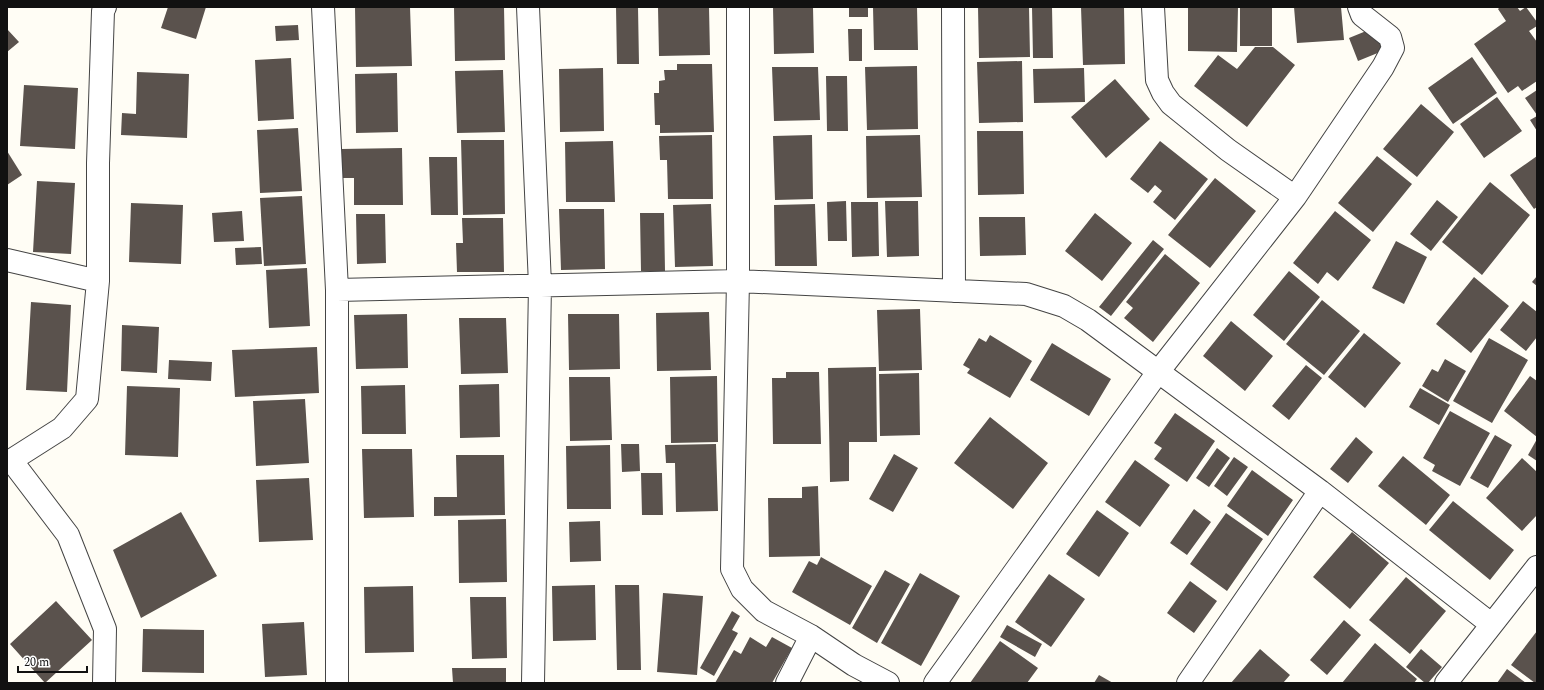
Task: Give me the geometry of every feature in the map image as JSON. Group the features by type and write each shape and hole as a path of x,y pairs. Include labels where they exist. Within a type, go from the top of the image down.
{"street":[{"path":"104,683 105,629 68,535 9,462 62,428 87,399 98,281 98,163 103,11 105,7"},
{"path":"323,7 337,290 337,683"},
{"path":"528,7 540,286 533,683"},
{"path":"738,7 738,282 732,569 742,589 764,611 811,636 854,665 888,683"},
{"path":"953,7 954,291"},
{"path":"1154,7 1157,80 1163,93 1171,104 1228,150 1295,197"},
{"path":"935,683 1158,372 1295,197 1383,67 1393,48 1390,37 1362,15 1359,7"},
{"path":"7,260 98,281"},
{"path":"337,290 738,282 1026,294 1064,306 1088,320 1320,491 1491,624"},
{"path":"1188,683 1320,491"},
{"path":"1446,683 1537,567"},
{"path":"786,683 811,636"}],"building":[{"path":"168,7 206,7 196,39 161,28"},
{"path":"355,7 410,7 412,66 356,67"},
{"path":"454,7 504,7 505,60 455,61"},
{"path":"616,7 638,7 639,64 617,64"},
{"path":"658,7 709,7 710,55 659,56"},
{"path":"773,7 813,7 814,53 774,54"},
{"path":"849,7 868,7 868,17 849,17"},
{"path":"873,7 917,7 918,50 874,50"},
{"path":"978,7 1029,7 1030,57 979,58"},
{"path":"1032,7 1052,7 1053,58 1033,58"},
{"path":"1081,7 1124,7 1125,64 1083,65"},
{"path":"1188,7 1238,7 1237,52 1188,51"},
{"path":"1240,7 1272,7 1272,46 1240,46"},
{"path":"1294,7 1341,7 1344,40 1297,43"},
{"path":"1500,7 1517,7 1520,11 1526,7 1537,22 1537,26 1529,31 1537,42 1537,81 1522,91 1518,86 1508,93 1474,44 1506,21 1498,9"},
{"path":"298,25 299,40 276,41 275,26"},
{"path":"1376,27 1385,50 1358,61 1349,38"},
{"path":"7,29 19,42 7,52"},
{"path":"848,29 862,29 862,61 849,61"},
{"path":"1255,47 1273,47 1295,65 1247,127 1194,86 1218,55 1237,69"},
{"path":"1472,57 1497,93 1453,124 1428,88"},
{"path":"291,58 294,119 258,121 255,60"},
{"path":"1022,61 1023,122 979,123 977,62"},
{"path":"677,64 712,64 714,132 660,133 660,125 655,125 654,93 659,93 659,81 665,80 664,70 677,70"},
{"path":"917,66 918,129 867,130 865,67"},
{"path":"772,67 818,67 820,120 774,121"},
{"path":"603,68 604,131 560,132 559,69"},
{"path":"1084,68 1085,102 1034,103 1033,69"},
{"path":"503,70 505,132 457,133 455,71"},
{"path":"137,72 189,74 187,138 121,135 122,113 136,114"},
{"path":"397,73 398,132 356,133 355,74"},
{"path":"826,76 847,76 848,131 827,131"},
{"path":"1115,79 1150,119 1106,158 1071,117"},
{"path":"24,85 78,88 75,149 20,146"},
{"path":"1537,90 1537,115 1525,98"},
{"path":"1497,97 1522,131 1484,158 1460,124"},
{"path":"1421,104 1454,132 1417,177 1383,149"},
{"path":"1537,116 1537,131 1530,120"},
{"path":"298,128 302,191 260,193 257,130"},
{"path":"977,131 1023,131 1024,194 978,195"},
{"path":"712,135 713,199 668,199 667,160 660,160 659,136"},
{"path":"812,135 813,199 775,200 773,136"},
{"path":"920,135 922,197 867,198 866,136"},
{"path":"461,140 504,140 505,214 463,215"},
{"path":"613,141 615,202 566,202 565,142"},
{"path":"1160,141 1208,179 1175,220 1153,202 1162,191 1155,185 1148,193 1130,179"},
{"path":"402,148 403,205 354,205 354,178 341,178 341,149"},
{"path":"7,151 22,175 7,185"},
{"path":"1377,156 1412,184 1373,232 1338,203"},
{"path":"1537,156 1537,207 1534,209 1510,175"},
{"path":"429,157 457,157 458,215 431,215"},
{"path":"1215,178 1256,211 1210,268 1168,235"},
{"path":"37,181 75,183 71,254 33,252"},
{"path":"1490,182 1530,215 1482,275 1442,242"},
{"path":"302,196 306,264 264,266 260,198"},
{"path":"1437,200 1458,217 1431,251 1410,234"},
{"path":"846,201 847,241 828,241 827,202"},
{"path":"885,201 918,201 919,256 887,257"},
{"path":"851,202 878,202 879,256 852,257"},
{"path":"131,203 183,205 181,264 129,262"},
{"path":"711,204 713,266 675,267 673,205"},
{"path":"815,204 817,266 775,266 774,205"},
{"path":"559,209 604,209 605,269 561,270"},
{"path":"242,211 244,241 214,242 212,213"},
{"path":"1335,211 1371,240 1338,281 1327,272 1318,284 1293,263"},
{"path":"640,213 664,213 665,271 641,271"},
{"path":"1095,213 1132,243 1102,281 1065,251"},
{"path":"356,214 385,214 386,263 357,264"},
{"path":"979,217 1025,217 1026,255 980,256"},
{"path":"462,218 503,218 504,272 457,272 456,243 463,243"},
{"path":"1153,240 1164,249 1111,316 1099,307"},
{"path":"1396,241 1427,257 1404,304 1372,288"},
{"path":"261,247 262,264 236,265 235,248"},
{"path":"1165,254 1200,283 1153,342 1124,318 1133,308 1126,302"},
{"path":"307,268 310,326 269,328 266,270"},
{"path":"1289,271 1320,297 1284,341 1253,315"},
{"path":"1537,276 1537,286 1532,282"},
{"path":"1474,277 1509,306 1471,353 1436,324"},
{"path":"1322,300 1360,331 1324,375 1286,344"},
{"path":"1523,301 1537,312 1537,337 1526,351 1500,330"},
{"path":"31,302 71,305 67,392 26,390"},
{"path":"920,309 922,370 879,371 877,310"},
{"path":"709,312 711,370 657,371 656,313"},
{"path":"407,314 408,368 356,369 354,315"},
{"path":"568,314 619,314 620,369 569,370"},
{"path":"459,318 506,318 508,373 461,374"},
{"path":"1231,321 1273,356 1245,391 1203,356"},
{"path":"122,325 159,327 157,373 121,371"},
{"path":"1364,333 1401,363 1365,408 1328,377"},
{"path":"990,335 1032,361 1010,398 967,373 970,369 963,365 979,338 986,342"},
{"path":"1489,338 1528,360 1492,423 1453,401"},
{"path":"1052,343 1111,379 1089,416 1030,380"},
{"path":"317,347 319,393 235,397 232,350"},
{"path":"1445,359 1466,371 1448,402 1422,386 1432,369 1438,372"},
{"path":"169,360 212,362 211,381 168,379"},
{"path":"1306,365 1322,378 1289,420 1272,406"},
{"path":"876,367 877,442 849,442 849,481 830,482 828,368"},
{"path":"786,372 819,372 821,444 773,444 772,378 786,378"},
{"path":"919,373 920,435 880,436 879,374"},
{"path":"717,376 718,442 671,443 670,377"},
{"path":"1530,376 1537,381 1537,437 1504,411"},
{"path":"569,377 610,377 612,440 570,441"},
{"path":"499,384 500,437 460,438 459,385"},
{"path":"405,385 406,434 362,434 361,386"},
{"path":"127,386 180,388 178,457 125,455"},
{"path":"1420,388 1450,405 1439,425 1409,407"},
{"path":"305,399 309,463 256,466 253,401"},
{"path":"1450,411 1490,433 1460,486 1432,471 1435,465 1423,458"},
{"path":"1175,413 1215,441 1187,482 1154,459 1162,448 1154,443"},
{"path":"990,417 1048,463 1013,509 954,463"},
{"path":"1495,435 1512,445 1488,488 1470,478"},
{"path":"1356,437 1373,452 1348,483 1330,469"},
{"path":"1537,439 1537,461 1528,455"},
{"path":"621,444 639,444 640,471 622,472"},
{"path":"716,444 718,511 676,512 675,463 666,463 665,445"},
{"path":"610,445 611,509 567,509 566,446"},
{"path":"1217,448 1230,458 1209,487 1196,478"},
{"path":"362,449 412,449 414,517 364,518"},
{"path":"894,454 918,468 893,512 869,499"},
{"path":"456,455 504,455 505,515 434,516 434,497 457,497"},
{"path":"1403,456 1450,495 1426,525 1378,486"},
{"path":"1234,457 1248,467 1227,496 1214,486"},
{"path":"1522,458 1537,472 1537,515 1522,531 1486,498"},
{"path":"1135,460 1170,485 1140,527 1105,502"},
{"path":"1252,470 1293,500 1268,536 1227,506"},
{"path":"641,473 662,473 663,515 642,515"},
{"path":"309,478 313,540 259,542 256,480"},
{"path":"818,486 820,556 769,557 768,498 802,498 802,487"},
{"path":"1453,501 1514,550 1490,580 1429,530"},
{"path":"1194,509 1211,522 1187,555 1170,543"},
{"path":"1097,510 1129,533 1099,577 1066,554"},
{"path":"181,512 217,576 141,618 113,550"},
{"path":"1226,513 1263,539 1227,591 1190,564"},
{"path":"506,519 507,582 459,583 458,520"},
{"path":"600,521 601,561 570,562 569,522"},
{"path":"1352,532 1389,563 1350,609 1313,577"},
{"path":"821,557 872,586 850,625 792,592 809,561 817,565"},
{"path":"885,570 910,584 877,643 852,628"},
{"path":"920,573 960,596 921,666 881,643"},
{"path":"1049,574 1085,599 1051,647 1015,622"},
{"path":"1406,577 1446,611 1410,654 1369,620"},
{"path":"1190,581 1217,601 1194,633 1167,613"},
{"path":"595,585 596,640 553,641 552,586"},
{"path":"615,585 639,585 641,670 617,670"},
{"path":"413,586 414,652 365,653 364,587"},
{"path":"663,593 703,596 697,675 657,672"},
{"path":"470,597 506,597 507,658 472,659"},
{"path":"56,601 92,640 45,683 10,644"},
{"path":"732,611 740,616 732,630 738,633 714,676 700,668"},
{"path":"1344,620 1361,635 1327,675 1310,660"},
{"path":"304,622 307,675 265,677 262,624"},
{"path":"1007,625 1042,644 1035,657 1000,637"},
{"path":"143,629 204,630 204,673 142,672"},
{"path":"1537,631 1537,683 1535,683 1511,665"},
{"path":"750,637 766,647 772,637 792,648 772,683 715,683 734,650 741,654"},
{"path":"1000,641 1038,668 1027,683 970,683"},
{"path":"1375,643 1417,679 1414,683 1342,683"},
{"path":"1260,649 1290,675 1283,683 1231,683"},
{"path":"1421,649 1442,667 1428,683 1425,683 1406,667"},
{"path":"452,668 506,668 506,683 453,683"},
{"path":"1507,669 1526,683 1497,683"},
{"path":"1099,675 1113,683 1094,683"}]}
